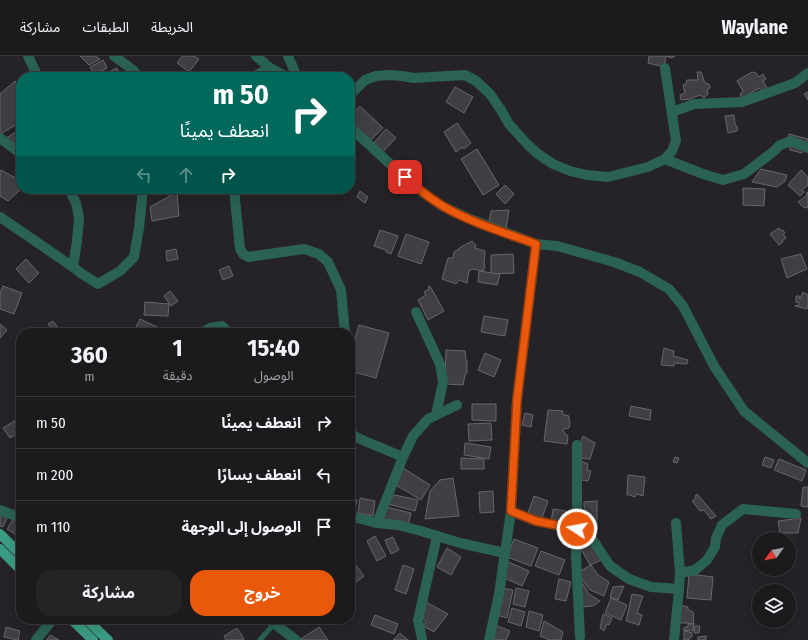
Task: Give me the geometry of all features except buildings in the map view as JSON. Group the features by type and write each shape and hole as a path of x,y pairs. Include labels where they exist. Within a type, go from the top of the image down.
{"main road":[{"path":"0,534 16,550"},
{"path":"0,549 16,565"},
{"path":"76,624 93,640"},
{"path":"91,624 108,640"}],"street":[{"path":"28,56 36,72"},
{"path":"114,56 134,72"},
{"path":"256,56 270,68 278,72"},
{"path":"288,56 295,72"},
{"path":"262,72 270,68"},
{"path":"355,90 365,80 376,76 389,75 414,78 465,75 476,81 490,94 509,124 528,146 538,154 553,164 576,172 587,175 608,177 648,167 666,159 672,151 676,141 665,68"},
{"path":"672,112 694,104 742,102 795,82 808,73"},
{"path":"355,131 416,186 442,206 470,220 536,244 557,246 614,262 640,272 669,289 683,306 714,366 744,412 808,463"},
{"path":"0,138 16,150"},
{"path":"666,159 703,174 723,180 744,174 773,152 780,144 791,141 808,148"},
{"path":"72,194 76,203 79,218 73,266"},
{"path":"0,217 98,284 120,271 134,257 139,228 142,194"},
{"path":"234,194 240,249 243,254 248,257 304,249 319,254 328,262 341,290 345,328"},
{"path":"489,640 500,594 511,511 517,400 536,244"},
{"path":"416,312 440,364 443,382 436,415"},
{"path":"210,328 222,326 224,328"},
{"path":"377,523 403,457 413,436 428,419 457,405"},
{"path":"355,436 403,457"},
{"path":"576,444 576,555 580,637"},
{"path":"680,573 695,570 707,560 715,547 716,538 722,525 743,509 796,514"},
{"path":"0,510 16,516"},
{"path":"511,511 536,521 577,529 593,540 610,566 628,579 651,587 679,589"},
{"path":"355,518 377,523 398,525 460,543 505,552"},
{"path":"674,640 680,573 676,523"},
{"path":"422,639 418,620 437,536"},
{"path":"36,640 49,624"},
{"path":"275,624 296,640"}],"lane":[{"path":"260,640 269,624"}],"route":[{"path":"405,177 442,206 470,220 536,244 517,400 511,511 536,521 577,529"}]}
